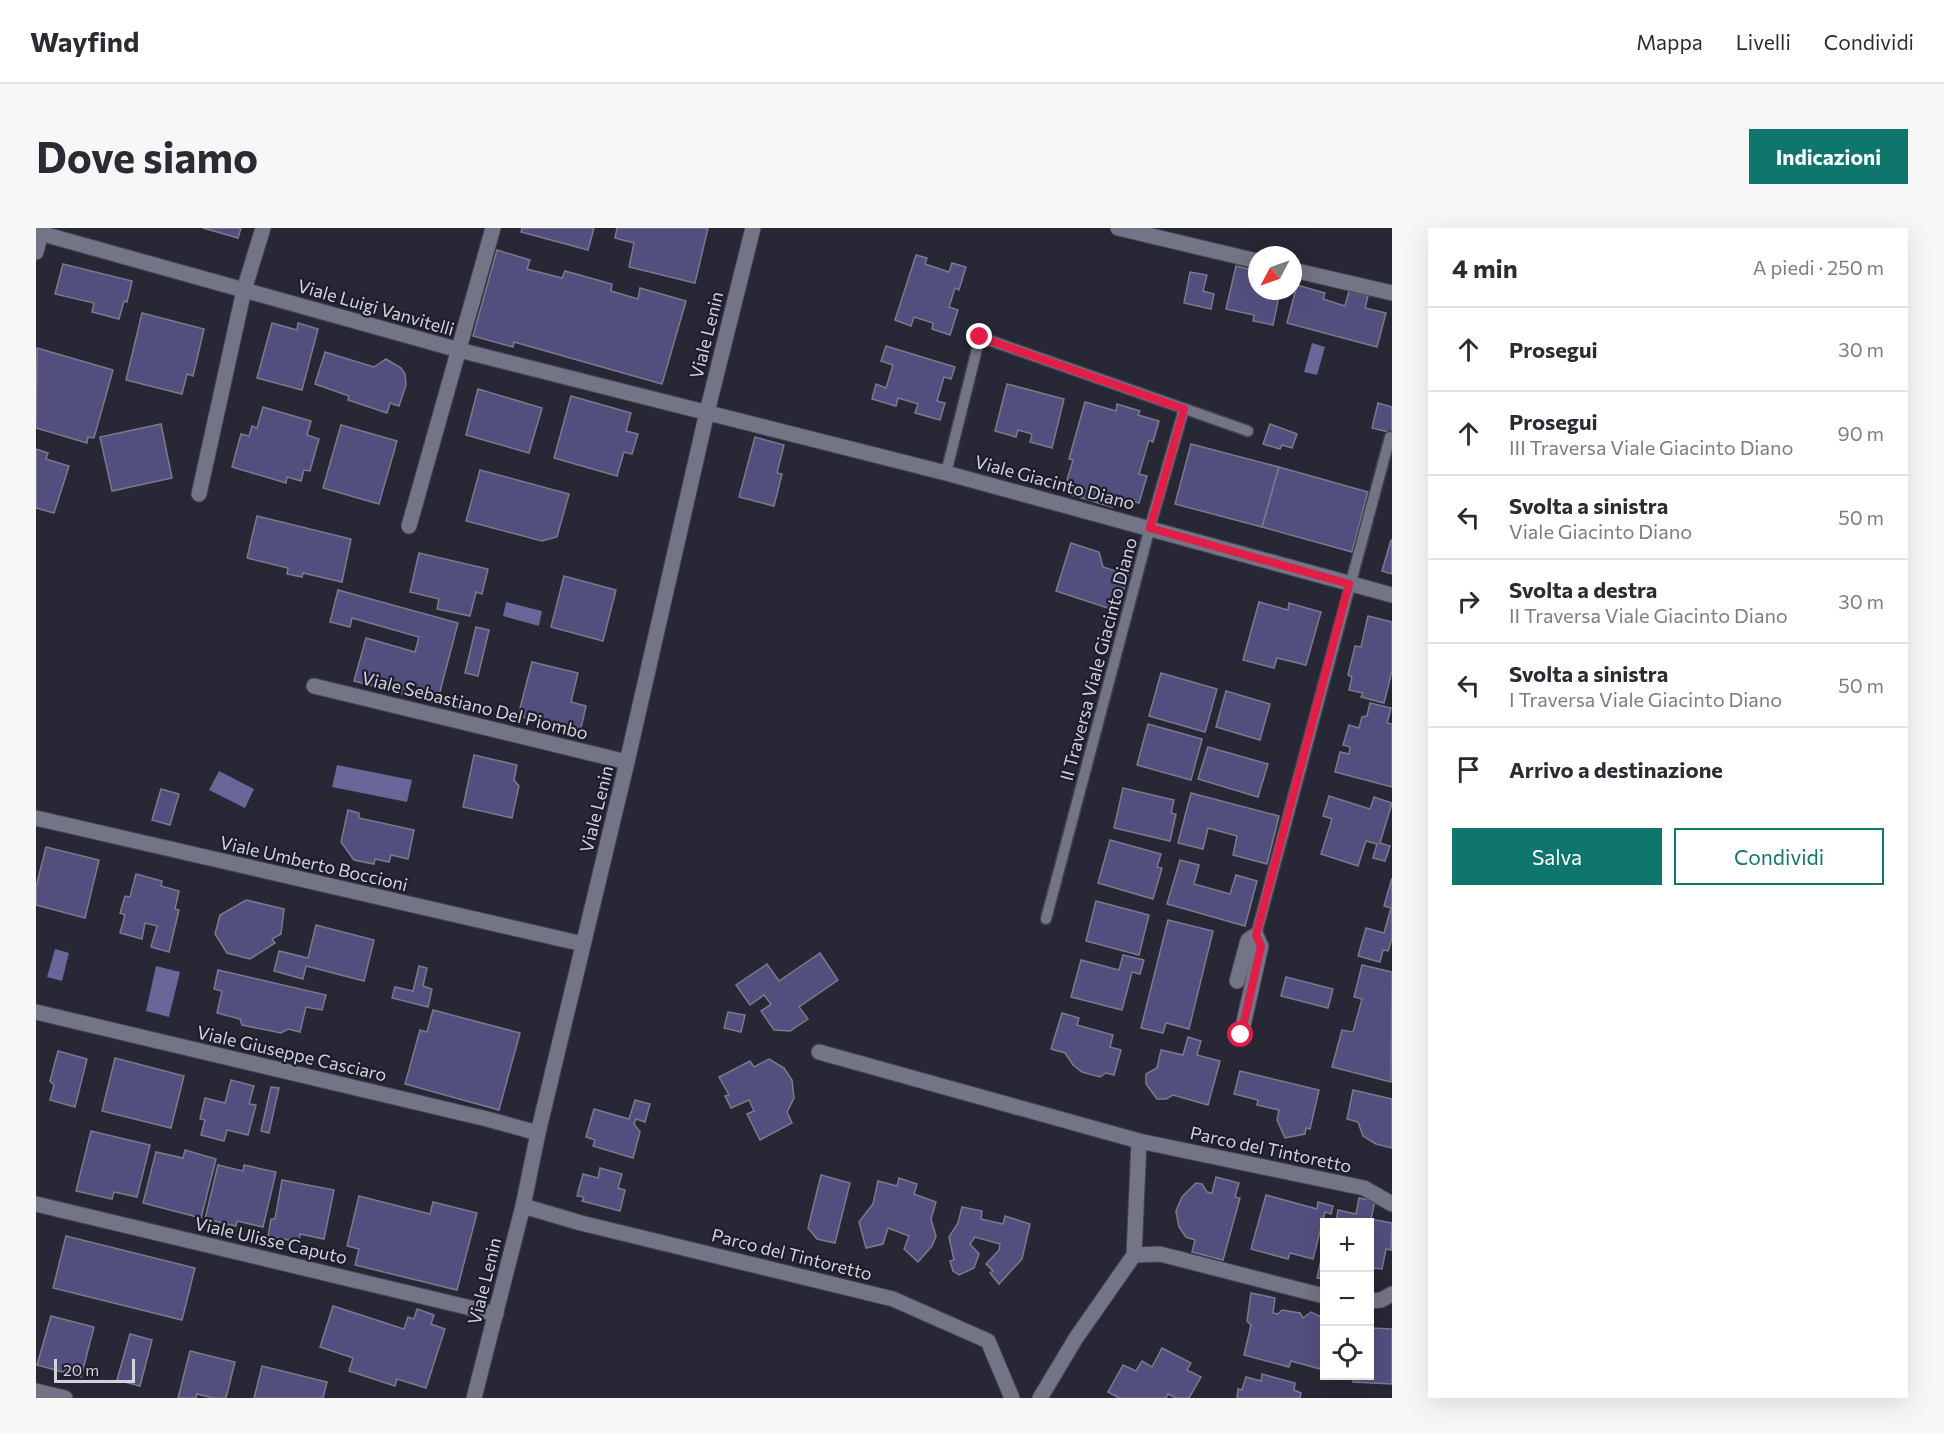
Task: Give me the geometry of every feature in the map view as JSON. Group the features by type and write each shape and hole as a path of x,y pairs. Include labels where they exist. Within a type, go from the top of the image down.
{"street":[{"path":"199,494 244,290 263,228"},
{"path":"409,526 493,228"},
{"name":"Viale Lenin","path":"474,1398 523,1206 538,1133 627,762 707,412 753,228"},
{"path":"1118,228 1248,259"},
{"path":"36,252 40,231"},
{"name":"Viale Luigi Vanvitelli","path":"40,231 459,350 707,412"},
{"path":"1302,272 1392,293"},
{"name":"Viale Giacinto Diano","path":"707,412 946,472 1392,595"},
{"name":"Viale Sebastiano Del Piombo","path":"314,686 627,762"},
{"name":"Viale Umberto Boccioni","path":"36,818 583,945"},
{"path":"1237,981 1248,940 1256,935 1261,946 1241,1035"},
{"name":"Viale Giuseppe Casciaro","path":"36,1012 538,1133"},
{"name":"Parco del Tintoretto","path":"819,1052 1139,1141 1364,1188 1392,1204"},
{"path":"1040,1398 1076,1338 1134,1255 1139,1141"},
{"name":"Viale Ulisse Caputo","path":"36,1204 496,1314"},
{"name":"Parco del Tintoretto","path":"523,1206 581,1223 893,1299 988,1341 1014,1397"},
{"path":"1134,1255 1160,1254 1320,1295"},
{"path":"1374,1301 1381,1300 1392,1294"},
{"path":"36,1391 65,1398"}],"lane":[{"path":"946,472 980,337 1248,431"},
{"name":"II Traversa Viale Giacinto Diano","path":"1046,919 1184,409"},
{"path":"1256,935 1390,438"}],"shaded area":[{"path":"1312,343 1325,347 1317,375 1304,372"},
{"path":"506,602 542,611 539,626 503,616"},
{"path":"337,765 412,780 407,802 332,787"},
{"path":"219,771 254,789 245,808 209,790"},
{"path":"55,949 69,953 62,981 47,977"},
{"path":"156,966 180,972 169,1017 146,1011"}],"building":[{"path":"203,228 241,228 238,238"},
{"path":"522,228 594,228 588,250 521,232"},
{"path":"617,228 708,228 695,283 629,267 634,243 615,238"},
{"path":"497,250 530,260 527,269 562,278 565,271 612,284 611,291 638,299 640,288 686,301 662,384 514,342 513,347 473,336"},
{"path":"916,255 927,258 925,264 949,272 952,263 966,267 959,290 955,288 949,307 958,310 950,335 932,329 933,323 914,317 911,326 895,320"},
{"path":"63,264 132,281 127,302 124,301 119,319 92,312 94,303 55,294"},
{"path":"1236,266 1248,269 1248,300 1278,300 1273,325 1253,321 1254,315 1226,309"},
{"path":"1190,272 1207,275 1203,291 1214,294 1211,309 1184,303"},
{"path":"1302,286 1325,293 1323,299 1345,306 1349,291 1368,296 1365,308 1386,313 1377,347 1287,323 1293,300 1302,300"},
{"path":"142,313 204,329 193,376 187,374 182,394 126,380"},
{"path":"272,323 297,330 298,323 318,329 302,390 257,378"},
{"path":"886,346 955,367 951,379 944,377 937,401 945,403 940,420 915,413 918,404 898,398 896,406 872,399 876,384 886,388 893,365 881,361"},
{"path":"37,348 113,370 94,438 88,437 87,443 36,428"},
{"path":"325,352 374,367 386,359 401,368 405,374 406,385 399,406 390,403 387,413 348,400 349,396 315,384"},
{"path":"1007,384 1064,399 1052,448 1030,442 1032,434 1018,430 1016,437 995,431"},
{"path":"478,389 542,408 529,453 466,435"},
{"path":"571,396 631,413 626,431 638,434 632,454 624,452 617,476 554,458"},
{"path":"1085,402 1116,411 1117,404 1140,411 1138,415 1159,421 1153,442 1149,440 1139,474 1147,476 1139,503 1116,496 1112,507 1068,494 1072,481 1067,480 1073,460 1069,459"},
{"path":"1378,403 1392,407 1392,433 1372,428"},
{"path":"263,407 311,421 307,435 319,439 310,471 304,470 301,481 287,477 286,483 232,467 241,434 249,436 252,426 257,428"},
{"path":"161,424 172,478 112,491 100,437"},
{"path":"1270,424 1297,434 1292,448 1282,445 1280,449 1263,444"},
{"path":"341,425 397,441 379,504 323,488"},
{"path":"755,437 784,445 777,473 782,474 774,506 739,497"},
{"path":"1191,444 1279,467 1262,527 1175,504"},
{"path":"36,449 48,453 46,459 69,466 54,513 36,508"},
{"path":"1279,467 1368,492 1352,552 1262,527"},
{"path":"480,470 569,494 557,537 542,541 466,521"},
{"path":"257,516 351,539 342,582 303,573 302,577 287,574 288,568 247,558"},
{"path":"1392,540 1392,574 1382,571"},
{"path":"1071,543 1099,552 1103,567 1128,575 1117,611 1056,591"},
{"path":"419,553 488,569 482,594 476,592 470,616 437,609 439,599 410,592"},
{"path":"564,576 616,590 603,641 551,627"},
{"path":"338,590 458,623 437,703 354,681 366,638 415,652 419,637 352,618 350,627 330,622"},
{"path":"1259,602 1288,610 1289,603 1321,612 1306,665 1277,658 1274,668 1243,660"},
{"path":"1368,616 1392,622 1392,671 1384,703 1361,697 1363,693 1349,690 1352,677 1348,675 1355,646 1361,647"},
{"path":"476,627 489,630 478,676 465,673"},
{"path":"532,662 578,673 571,702 586,706 580,732 518,716"},
{"path":"1161,673 1217,689 1205,732 1149,716"},
{"path":"1226,691 1270,704 1260,740 1216,727"},
{"path":"1370,703 1391,708 1387,723 1392,724 1392,787 1335,772 1340,752 1349,754 1350,747 1343,745 1349,725 1359,728 1362,717 1367,716"},
{"path":"1148,724 1202,739 1191,780 1137,765"},
{"path":"1208,747 1268,764 1258,797 1198,779"},
{"path":"474,755 517,765 514,780 519,786 512,818 463,807"},
{"path":"1123,788 1174,800 1171,813 1176,814 1170,841 1114,828"},
{"path":"161,789 179,794 170,825 152,820"},
{"path":"1191,793 1279,816 1267,864 1233,855 1237,836 1208,828 1203,849 1178,843"},
{"path":"1329,796 1370,809 1374,797 1392,803 1380,843 1390,846 1385,861 1373,858 1377,844 1366,841 1358,866 1321,854 1332,819 1323,816"},
{"path":"348,810 359,813 359,818 414,830 408,859 391,855 389,862 375,859 374,864 354,860 341,842"},
{"path":"1110,840 1161,854 1157,867 1162,868 1153,899 1098,883"},
{"path":"46,847 99,860 85,918 36,905 36,887"},
{"path":"1180,860 1199,865 1194,884 1230,894 1236,875 1257,881 1245,926 1167,904"},
{"path":"136,874 162,881 161,886 179,891 175,909 179,910 169,952 151,947 157,926 145,923 142,939 120,933 125,915 120,913 125,896 130,897"},
{"path":"1392,878 1392,939 1388,951 1383,950 1380,962 1358,956 1366,928 1384,933 1391,908 1384,906"},
{"path":"246,900 284,909 281,934 272,939 275,943 250,959 227,953 215,934 220,915"},
{"path":"1096,901 1149,915 1139,955 1086,941"},
{"path":"1168,920 1213,931 1189,1029 1166,1023 1163,1033 1141,1028"},
{"path":"316,925 374,940 364,981 306,966 303,979 274,971 279,951 308,958"},
{"path":"820,953 838,980 799,1007 808,1019 790,1031 774,1030 761,1011 771,1004 764,995 750,1005 736,985 767,964 779,981"},
{"path":"1123,955 1144,960 1140,974 1132,972 1122,1010 1071,997 1081,960 1119,970"},
{"path":"1362,965 1392,972 1391,1082 1332,1067 1342,1030 1353,1032 1362,999 1354,997"},
{"path":"419,966 427,968 423,986 432,989 428,1007 392,998 395,987 413,991"},
{"path":"218,970 326,995 322,1010 306,1007 300,1032 288,1029 281,1033 242,1025 240,1019 217,1013 222,991 214,989"},
{"path":"1286,977 1333,989 1328,1008 1281,996"},
{"path":"433,1010 520,1033 499,1110 405,1084 420,1030 427,1032"},
{"path":"728,1012 745,1015 741,1032 724,1028"},
{"path":"1062,1013 1079,1018 1077,1025 1113,1035 1110,1047 1121,1050 1114,1075 1106,1073 1100,1077 1082,1072 1073,1065 1065,1053 1051,1049"},
{"path":"1188,1037 1201,1041 1197,1055 1220,1061 1208,1105 1173,1095 1166,1099 1157,1099 1146,1084 1146,1074 1157,1068 1161,1050 1183,1055"},
{"path":"58,1051 87,1059 75,1107 50,1100 54,1085 50,1081"},
{"path":"115,1058 184,1076 171,1128 102,1111"},
{"path":"769,1059 784,1068 792,1080 794,1098 787,1112 792,1123 760,1140 747,1114 754,1111 749,1100 731,1108 725,1096 729,1095 719,1077 750,1061 754,1067"},
{"path":"1240,1071 1319,1090 1310,1129 1306,1128 1305,1134 1285,1138 1277,1120 1279,1110 1257,1105 1258,1100 1234,1094"},
{"path":"231,1080 254,1086 249,1104 256,1105 248,1135 227,1130 224,1141 201,1135 205,1120 200,1119 205,1098 225,1103"},
{"path":"271,1087 279,1088 269,1133 261,1131"},
{"path":"1353,1090 1392,1099 1392,1148 1376,1144 1363,1136 1358,1122 1347,1119"},
{"path":"635,1100 650,1104 645,1122 636,1119 634,1124 640,1132 633,1158 593,1146 595,1140 586,1137 594,1109 629,1119"},
{"path":"91,1131 150,1145 137,1197 114,1192 112,1199 76,1191"},
{"path":"185,1150 216,1159 201,1218 143,1203 156,1152 183,1158"},
{"path":"218,1165 243,1171 244,1165 276,1172 263,1227 237,1221 236,1226 205,1219"},
{"path":"600,1168 622,1174 618,1188 625,1190 620,1211 582,1201 584,1197 577,1196 583,1174 598,1178"},
{"path":"821,1175 850,1183 835,1243 817,1239 808,1228"},
{"path":"1216,1177 1239,1183 1235,1197 1240,1198 1223,1260 1192,1252 1195,1240 1186,1237 1179,1227 1176,1211 1182,1197 1196,1183 1202,1184 1207,1192 1212,1193"},
{"path":"899,1178 917,1184 914,1194 936,1202 931,1219 936,1236 932,1246 918,1262 904,1249 909,1236 888,1228 883,1244 866,1248 859,1222 873,1204 878,1181 897,1186"},
{"path":"282,1180 334,1190 324,1239 300,1234 299,1242 268,1236 271,1219 275,1219"},
{"path":"1266,1195 1317,1209 1318,1202 1333,1206 1331,1214 1325,1212 1323,1218 1320,1218 1320,1232 1313,1259 1290,1253 1288,1259 1251,1249"},
{"path":"359,1196 430,1214 433,1202 477,1213 457,1290 355,1265 359,1249 347,1246"},
{"path":"1359,1198 1375,1201 1371,1218 1337,1218 1338,1210 1356,1214"},
{"path":"962,1207 982,1211 981,1219 1003,1224 1005,1216 1030,1224 1022,1259 999,1284 990,1273 993,1271 986,1264 999,1250 1000,1244 975,1237 970,1244 979,1254 974,1268 959,1275 953,1271 950,1261 954,1260 949,1237 958,1223"},
{"path":"1374,1220 1392,1223 1391,1250 1386,1249 1382,1269 1374,1268"},
{"path":"66,1236 195,1268 182,1320 53,1288"},
{"path":"1251,1293 1275,1298 1273,1313 1278,1314 1282,1310 1300,1313 1303,1318 1311,1312 1320,1316 1320,1369 1291,1361 1289,1367 1244,1355 1251,1325 1247,1321"},
{"path":"333,1306 404,1329 408,1317 414,1319 417,1309 434,1315 431,1324 445,1329 426,1388 397,1379 395,1386 349,1371 353,1358 320,1347"},
{"path":"51,1316 94,1327 81,1377 37,1365"},
{"path":"1374,1328 1392,1329 1392,1384 1353,1382 1353,1380 1374,1380"},
{"path":"130,1334 152,1340 140,1386 117,1380"},
{"path":"1162,1348 1191,1363 1187,1370 1201,1377 1189,1398 1176,1398 1168,1394 1166,1398 1119,1398 1108,1392 1123,1365 1136,1371 1142,1361 1152,1367"},
{"path":"190,1351 235,1362 226,1398 197,1394 196,1398 178,1398"},
{"path":"262,1366 327,1382 323,1398 254,1398"},
{"path":"1262,1374 1295,1383 1294,1390 1301,1393 1300,1398 1237,1398 1238,1389 1242,1390 1246,1377 1261,1381"}],"route":[{"path":"980,337 1184,409 1150,528 1349,584 1256,935 1261,946 1241,1035"}]}
